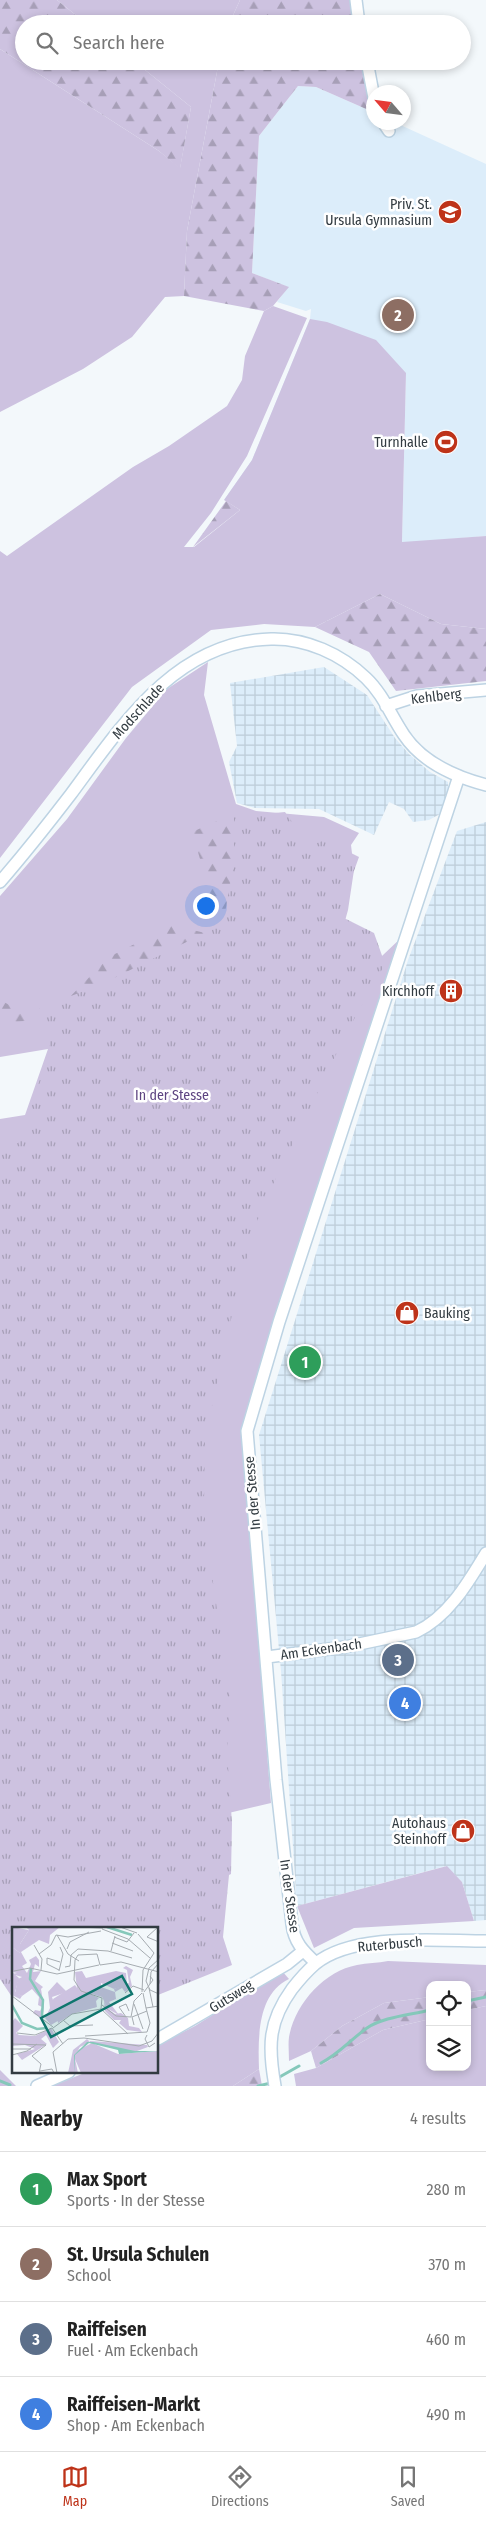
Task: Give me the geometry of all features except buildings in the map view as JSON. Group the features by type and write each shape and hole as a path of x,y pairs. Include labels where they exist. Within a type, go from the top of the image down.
{"street":[{"path":"356,0 358,15"},
{"path":"368,70 371,85"},
{"name":"Modschlade","path":"0,882 37,838 141,703 168,678 204,654 246,641 287,639 301,642 334,655 361,674 376,689 405,736 420,752 435,764 459,776"},
{"name":"Kehlberg","path":"386,706 417,696 486,690"},
{"path":"459,776 486,785"},
{"name":"In der Stesse","path":"316,1963 303,1951 293,1934 247,1438 248,1421 459,776"},
{"name":"Am Eckenbach","path":"267,1657 345,1647 416,1632 437,1619 458,1597 486,1553"},
{"name":"Ruterbusch","path":"275,2086 270,2042 276,2017 298,1982 316,1963 338,1952 384,1942 486,1941"},
{"name":"Gutsweg","path":"159,2038 286,1964 303,1951"},
{"path":"37,2086 64,2074"}],"shaded area":[{"path":"298,86 316,87 366,109 366,130 411,130 486,164 486,536 402,543 406,374 224,500 252,460 310,319 311,309 306,311 277,302 288,287 252,273 259,136"},
{"path":"324,667 367,695 395,738 409,754 430,772 448,782 440,814 429,820 413,822 404,809 389,802 374,835 319,809 255,808 237,803 229,762 237,746 230,683"},
{"path":"486,822 486,1920 474,1921 462,1882 446,1866 297,1906 281,1671 259,1435 408,960 457,831"}],"green space":[{"path":"0,0 57,0 76,15 15,15 15,59 0,49"},
{"path":"57,0 240,0 233,15 76,15"},
{"path":"240,0 358,0 360,15 233,15"},
{"path":"0,49 15,59 15,70 33,70 159,151 180,168 191,107 145,70 217,70 187,231 184,296 165,297 132,337 83,369 0,412"},
{"path":"33,70 145,70 191,107 180,169 159,151"},
{"path":"217,70 369,70 371,85 366,85 366,109 316,87 298,86 259,136 252,273 289,287 273,306 264,311 184,296 187,231"},
{"path":"273,306 307,318 247,456 211,513 184,547 194,547 240,510 224,500 252,460 310,319 327,322 376,340 406,373 402,542 486,536 486,629 441,624 380,594 315,627 264,624 211,630 132,687 0,858 0,551 7,556 133,467 169,446 227,406 242,380 245,356 264,311"},
{"path":"226,501 240,510 193,547"},
{"path":"380,594 441,624 486,629 486,681 396,691 369,652 315,627"},
{"name":"In der Stesse","path":"208,662 204,695 236,804 256,811 324,817 359,833 351,845 354,870 348,910 335,957 364,973 402,937 242,1432 271,1803 182,1824 0,1676 0,1119 25,1115 48,1049 0,1057 0,896 67,819 126,738 167,689"},
{"name":"In der Stesse","path":"285,812 309,846 325,840 359,857 338,915 374,933 385,964 348,1030 261,1209 237,1292 205,1438 204,1504 207,1543 230,1695 227,1752 232,1823 231,1874 229,1875 223,1937 232,1965 159,1995 159,1927 12,1927 12,1997 0,1979 0,1148 18,1143 48,1056 51,1033 42,1019 37,1018 40,1008 102,984 223,924 234,862 234,817"},
{"path":"228,816 268,884 225,943 192,832"},
{"path":"172,925 205,933 62,1005 109,957"},
{"path":"0,1000 36,1019 0,1025"},
{"path":"447,1866 462,1882 474,1921 354,1928 314,1948 297,1906"},
{"path":"388,1961 486,1965 486,1990 471,1992 471,1981 426,1981 426,1998 384,2003 342,2026 311,2051 289,2061 289,2037 292,2025 304,2001 333,1974 345,1968"},
{"path":"282,1971 289,1979 278,1986 265,2006 260,2031 259,2069 233,2086 52,2086 82,2074 159,2074 159,2044 195,2026"},
{"path":"486,1990 486,2006 471,2009 471,1992"},
{"path":"426,1998 426,2020 383,2030 316,2068 311,2051 342,2026 384,2003"},
{"path":"486,2006 486,2086 296,2086 294,2074 316,2068 383,2030 426,2020 426,2071 471,2071 471,2009"},
{"path":"259,2069 262,2086 233,2086"},
{"path":"0,2070 16,2086 0,2086"}],"waterway":[{"path":"471,2000 486,1997"},
{"path":"321,2063 373,2024 426,2011"},
{"path":"276,2079 299,2066"},
{"path":"0,2081 10,2085"},
{"path":"258,2086 271,2083"}],"place":[{"name":"Priv. St. Ursula Gymnasium","path":"450,212"},
{"name":"St. Ursula Schulen","path":"398,315"},
{"name":"Turnhalle","path":"446,442"},
{"name":"Kirchhoff","path":"451,991"},
{"name":"Bauking","path":"407,1313"},
{"name":"Max Sport","path":"305,1362"},
{"name":"Raiffeisen","path":"398,1660"},
{"name":"Raiffeisen-Markt","path":"405,1703"},
{"name":"Autohaus Steinhoff","path":"463,1831"}]}
